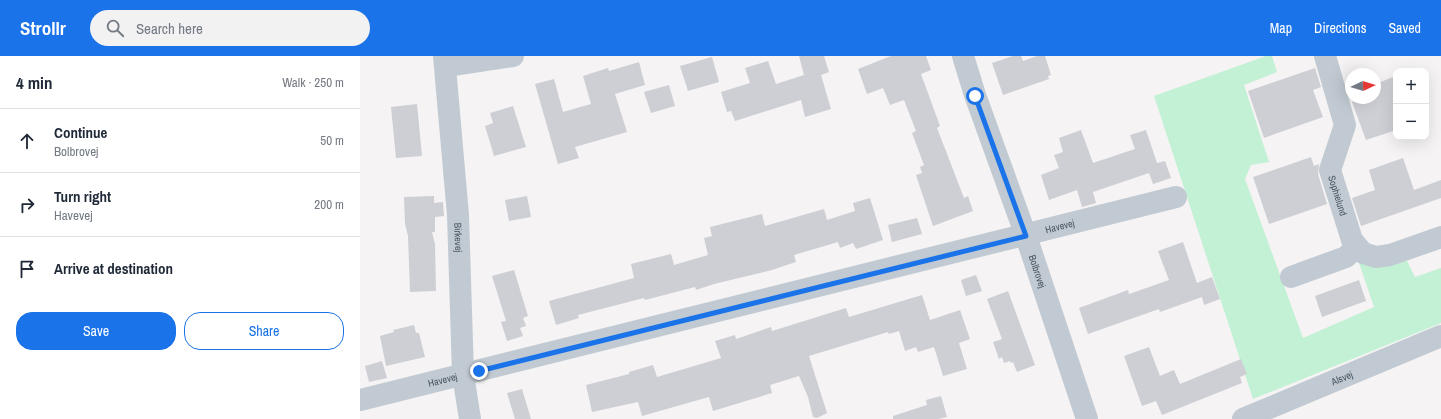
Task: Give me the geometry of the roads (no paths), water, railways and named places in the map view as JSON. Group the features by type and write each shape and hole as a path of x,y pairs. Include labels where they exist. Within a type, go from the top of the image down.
{"street":[{"path":"445,61 513,56"},
{"name":"Bolbrovej","path":"963,56 975,96 1026,236 1087,419"},
{"name":"Sophielund","path":"1325,56 1345,125 1330,170 1352,240 1356,248"},
{"name":"Birkevej","path":"445,61 458,215 463,375 470,419"},
{"name":"Havevej","path":"360,400 1026,236 1176,197"},
{"path":"1291,277 1346,257 1356,248 1363,253 1376,257 1390,256 1441,237"},
{"name":"Alsvej","path":"1243,419 1275,413 1441,336"}]}
